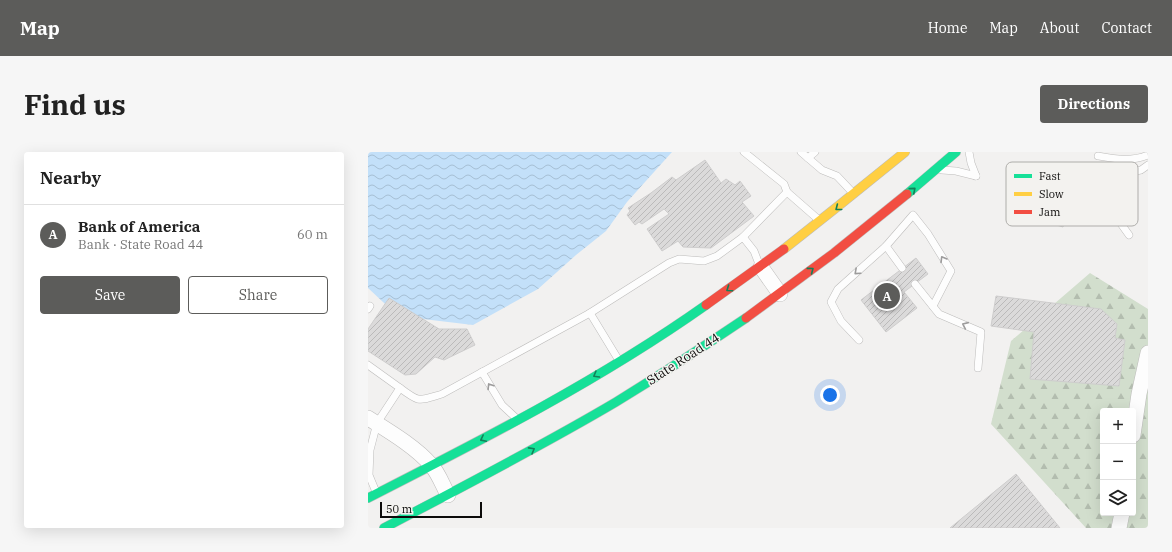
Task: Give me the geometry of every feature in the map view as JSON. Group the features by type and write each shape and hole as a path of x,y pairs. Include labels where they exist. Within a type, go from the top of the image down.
{"main road":[{"path":"372,496 518,420 620,361 761,267 905,152"},
{"name":"State Road 44","path":"384,528 535,448 618,400 698,350 780,294 869,226 956,152"},
{"path":"869,226 886,200"}],"street":[{"path":"761,267 780,294"},
{"path":"1136,414 1148,353"},
{"path":"372,420 410,446 432,465 448,495"},
{"path":"1119,528 1121,516"}],"lane":[{"path":"744,152 784,184 787,192 820,221"},
{"path":"801,152 822,170 837,176 854,194"},
{"path":"808,158 815,152"},
{"path":"931,174 943,170 956,171 976,176 969,152"},
{"path":"1098,156 1118,160 1130,160 1142,158 1148,155"},
{"path":"1138,171 1148,165"},
{"path":"368,365 414,398 421,400 442,394 590,313 670,263 679,260 704,261 717,256 743,236 787,192"},
{"path":"859,340 841,321 832,302 838,289 886,246 913,215 928,234 951,271 933,306"},
{"path":"1123,226 1129,235"},
{"path":"743,236 754,251 761,267"},
{"path":"886,246 902,268"},
{"path":"915,284 939,314 980,332 978,368"},
{"path":"590,313 620,361"},
{"path":"482,372 502,405 518,420"},
{"path":"372,496 369,475 372,420 400,388"}],"green space":[{"path":"1090,273 1148,309 1148,528 1086,528 991,424 1011,341"}],"water":[{"path":"368,152 672,152 627,202 606,231 576,255 538,289 473,325 398,316 368,288"}],"building":[{"path":"705,160 721,183 726,179 735,185 740,181 751,196 742,202 754,216 711,248 683,247 678,241 662,251 647,229 669,214 664,209 642,224 639,222 635,225 627,215 630,211 628,208 672,177 676,180"},
{"path":"916,258 928,274 904,292 917,308 886,332 861,300"},
{"path":"996,296 1101,309 1117,324 1115,338 1125,340 1119,386 1030,379 1034,332 991,326"},
{"path":"389,298 439,329 467,329 475,345 444,360 435,357 416,374 405,375 368,351 368,329"},
{"path":"1016,474 1060,528 950,528"}],"traffic: fast":[{"path":"907,194 956,152"},
{"path":"368,498 541,408 625,358 706,305"},
{"path":"384,528 587,419 649,382 746,318"}],"traffic: slow":[{"path":"784,249 905,152"}],"traffic: jam":[{"path":"746,318 834,253 907,194"},
{"path":"706,305 784,249"}],"place":[{"name":"Bank of America","path":"887,296"}]}
